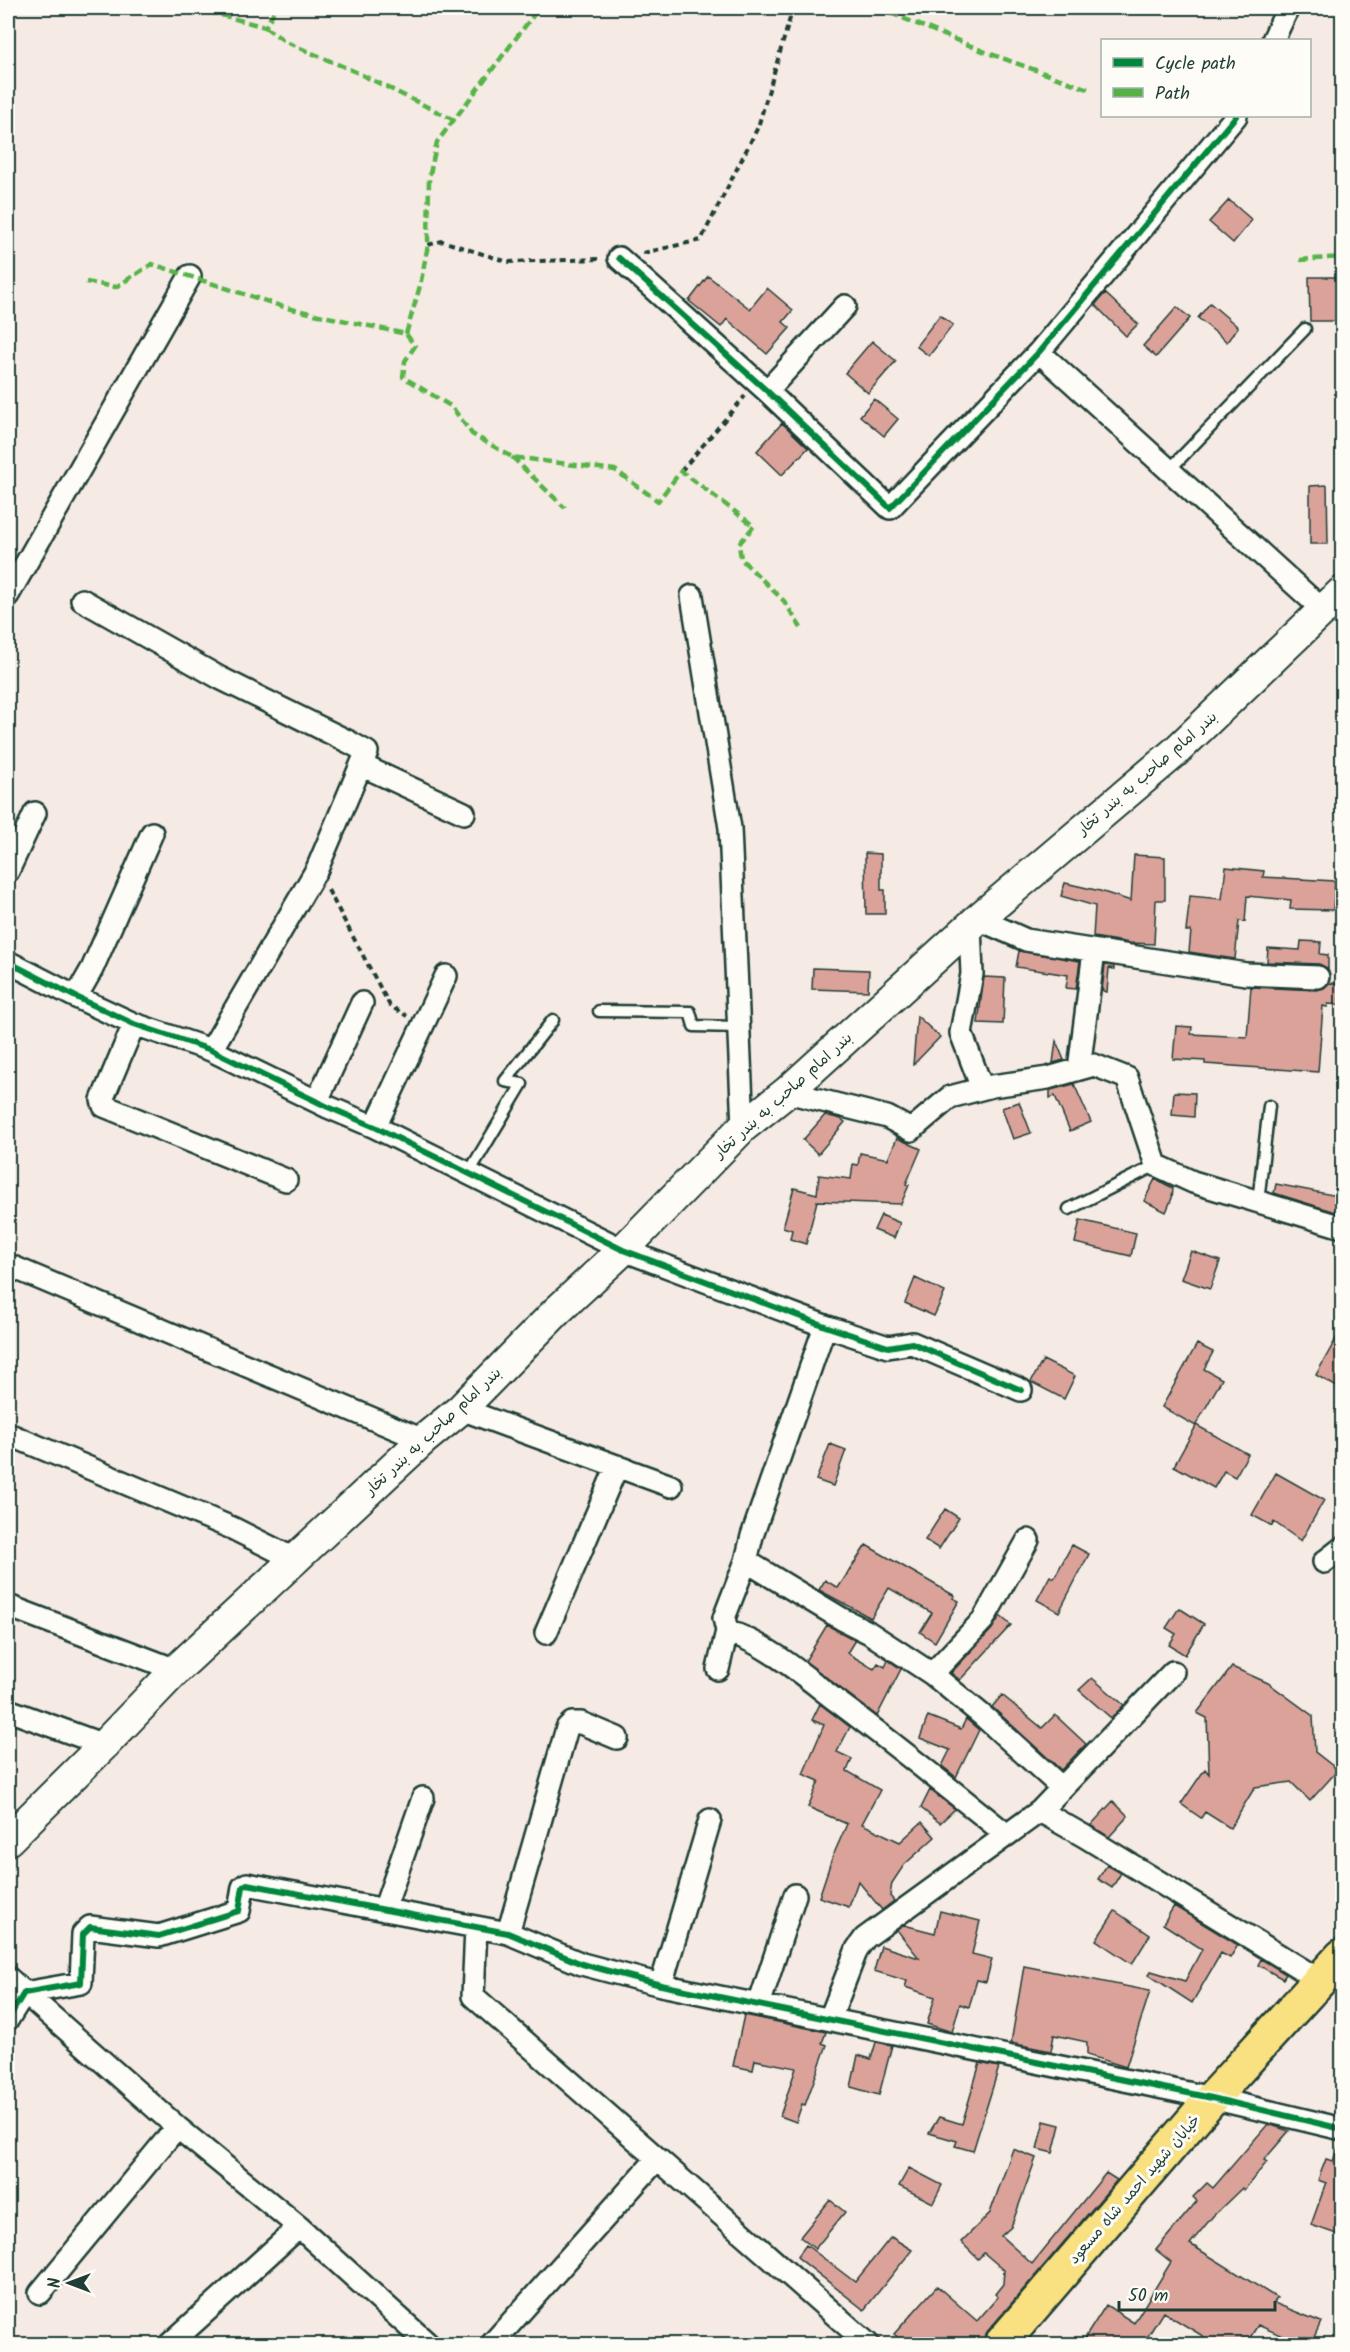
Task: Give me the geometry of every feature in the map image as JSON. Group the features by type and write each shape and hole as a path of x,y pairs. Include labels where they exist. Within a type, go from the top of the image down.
{"main road":[{"name":"بندر امام صاحب به بندر تخار","path":"8,1840 176,1670 423,1440 461,1409 557,1311 623,1250 743,1127 788,1092 974,923 1174,753 1333,601"},
{"name":"خیابان شهید احمد شاه مسعود","path":"1001,2344 1212,2098 1342,1956"}],"street":[{"path":"1273,39 1288,8"},
{"path":"619,258 762,387 890,508 1040,352 1235,117"},
{"path":"8,595 190,276"},
{"path":"762,387 845,306"},
{"path":"1040,352 1169,470 1333,601"},
{"path":"692,596 730,828 743,1127"},
{"path":"81,600 220,678 367,752 317,869 211,1050"},
{"path":"361,765 464,813"},
{"path":"8,871 35,813"},
{"path":"76,998 92,969 152,833"},
{"path":"982,1088 961,1033 972,974 974,923 1026,940 1094,951 1246,974 1318,977"},
{"path":"1079,1069 1094,951"},
{"path":"8,962 76,998 134,1024 211,1050 375,1127 623,1250 825,1326 888,1347 912,1342 1021,1390"},
{"path":"375,1127 446,976"},
{"path":"317,1101 362,1003"},
{"path":"134,1024 102,1100 104,1106 286,1180"},
{"path":"788,1092 887,1117 911,1130 950,1096 982,1088 1048,1078 1094,1065 1127,1078 1156,1165 1193,1182 1342,1227"},
{"path":"8,1265 423,1440"},
{"path":"718,1669 727,1631 724,1618 746,1561 825,1326"},
{"path":"461,1409 671,1486"},
{"path":"8,1434 232,1528 294,1559"},
{"path":"546,1633 617,1466"},
{"path":"932,1674 983,1620 1028,1540"},
{"path":"1324,1562 1342,1548"},
{"path":"746,1561 842,1619 868,1632 932,1674 983,1716 1062,1788"},
{"path":"8,1606 176,1670"},
{"path":"727,1631 741,1636 789,1665 863,1719 1007,1835"},
{"path":"830,2019 857,1948 865,1938 1041,1811 1173,1672"},
{"path":"8,1710 104,1745"},
{"path":"508,1934 567,1728 572,1723 581,1723 617,1738"},
{"path":"384,1910 423,1798"},
{"path":"1041,1811 1321,1981"},
{"path":"661,1985 710,1820"},
{"path":"8,2019 24,1993 81,1983 83,1934 90,1927 159,1936 238,1911 243,1887 247,1884 508,1934 582,1964 661,1985 1212,2098 1342,2129"},
{"path":"759,2005 795,1896"},
{"path":"476,1928 473,1996 868,2344"},
{"path":"8,1978 177,2127 299,2227 428,2344"},
{"path":"40,2293 177,2127"},
{"path":"492,2344 657,2159"},
{"path":"170,2344 299,2227"}],"lane":[{"path":"1169,470 1305,329"},
{"path":"599,1011 690,1012 694,1026 739,1027"},
{"path":"468,1174 522,1084 505,1081 552,1020"},
{"path":"1258,1202 1269,1106"},
{"path":"1069,1209 1156,1165"}],"path":[{"path":"428,245 442,242 508,261 619,258 701,240 758,127 793,8"},
{"path":"681,471 762,387"},
{"path":"317,869 390,1006 423,1026"}],"building":[{"path":"1229,200 1252,220 1233,243 1209,222"},
{"path":"708,276 750,309 767,288 793,310 783,322 790,328 767,354 727,319 721,327 689,301"},
{"path":"1309,277 1342,277 1342,321 1310,321"},
{"path":"1105,293 1138,324 1126,336 1095,305"},
{"path":"1210,303 1238,327 1227,342 1198,318"},
{"path":"1177,307 1190,318 1156,357 1143,346"},
{"path":"940,315 953,325 929,356 916,346"},
{"path":"872,341 896,361 868,393 845,373"},
{"path":"874,399 898,419 884,436 860,416"},
{"path":"782,423 808,448 782,475 757,451"},
{"path":"1327,485 1328,544 1310,544 1310,486"},
{"path":"865,853 881,854 881,890 885,890 885,914 866,914"},
{"path":"1134,855 1165,857 1165,900 1156,900 1154,944 1093,937 1095,906 1061,896 1065,883 1131,901"},
{"path":"1226,867 1264,871 1263,877 1335,881 1333,910 1290,909 1291,900 1247,896 1245,922 1239,921 1235,959 1189,952 1191,931 1186,931 1190,896 1222,899"},
{"path":"1301,941 1321,942 1320,954 1328,955 1328,969 1319,964 1267,962 1268,948 1300,950"},
{"path":"1019,951 1080,961 1076,989 1066,988 1068,975 1016,967"},
{"path":"1105,965 1114,966 1114,969 1109,968 1107,992 1102,991"},
{"path":"813,968 869,970 868,991 812,989"},
{"path":"984,977 1005,978 1003,1024 978,1023"},
{"path":"1329,983 1342,984 1342,1005 1323,1006 1318,1072 1205,1064 1205,1061 1173,1059 1176,1026 1192,1027 1191,1034 1247,1037 1251,987 1317,990"},
{"path":"917,1016 940,1037 913,1065"},
{"path":"1056,1041 1064,1060 1053,1063"},
{"path":"1074,1084 1091,1122 1070,1131 1055,1096 1050,1098 1050,1090"},
{"path":"1174,1092 1195,1093 1194,1117 1172,1115"},
{"path":"1019,1102 1031,1133 1013,1139 1002,1108"},
{"path":"825,1115 845,1122 818,1154 803,1140"},
{"path":"897,1138 921,1149 906,1184 909,1185 901,1204 817,1201 806,1244 790,1239 792,1230 783,1227 794,1188 817,1194 819,1175 851,1179 853,1164 858,1165 860,1153 888,1159"},
{"path":"1155,1179 1173,1188 1172,1198 1166,1212 1144,1201"},
{"path":"1276,1184 1338,1196 1335,1212 1274,1193"},
{"path":"881,1215 900,1223 894,1238 874,1230"},
{"path":"1080,1220 1136,1233 1131,1256 1075,1243"},
{"path":"1191,1251 1220,1261 1210,1289 1181,1279"},
{"path":"915,1278 945,1292 934,1316 905,1303"},
{"path":"1342,1328 1342,1390 1316,1375"},
{"path":"1197,1344 1213,1352 1204,1369 1222,1379 1196,1425 1248,1454 1235,1477 1224,1471 1214,1488 1174,1466 1196,1426 1162,1407"},
{"path":"1043,1360 1075,1376 1064,1399 1031,1382"},
{"path":"830,1444 846,1450 833,1486 816,1480"},
{"path":"1276,1473 1324,1500 1301,1541 1274,1522 1272,1526 1252,1515"},
{"path":"945,1509 959,1518 939,1549 925,1540"},
{"path":"866,1545 955,1596 953,1598 959,1601 935,1642 920,1632 932,1613 889,1588 871,1618 819,1590 825,1580 838,1588"},
{"path":"1072,1545 1089,1554 1059,1612 1037,1600 1050,1576 1054,1578"},
{"path":"1179,1608 1204,1624 1185,1655 1169,1645 1176,1634 1166,1628"},
{"path":"1000,1616 1011,1625 960,1680 951,1673 992,1629"},
{"path":"827,1625 855,1640 847,1653 874,1669 878,1663 885,1667 888,1660 901,1669 877,1716 805,1661"},
{"path":"1232,1667 1268,1683 1313,1716 1315,1752 1338,1770 1310,1801 1291,1782 1255,1787 1230,1828 1205,1812 1201,1818 1181,1804 1205,1769 1209,1774 1207,1718 1197,1713"},
{"path":"1092,1678 1124,1705 1111,1718 1079,1690"},
{"path":"1002,1695 1042,1728 1055,1715 1086,1744 1061,1770 992,1707"},
{"path":"820,1704 850,1727 837,1752 852,1759 847,1771 880,1790 862,1824 900,1842 922,1822 935,1837 904,1865 892,1883 890,1896 894,1901 882,1910 858,1881 849,1907 819,1897 832,1858 847,1824 808,1807 819,1781 803,1774 824,1725 812,1720"},
{"path":"928,1716 961,1729 966,1719 979,1730 956,1777 942,1766 950,1750 920,1738"},
{"path":"930,1790 955,1809 940,1823 921,1808"},
{"path":"1113,1801 1128,1816 1109,1837 1091,1825"},
{"path":"1107,1865 1121,1873 1112,1888 1098,1879"},
{"path":"1174,1906 1238,1945 1230,1958 1221,1953 1192,2003 1149,1975 1151,1971 1185,1981 1202,1949 1163,1924"},
{"path":"940,1911 980,1921 972,1954 992,1959 986,1982 977,1980 969,2007 960,2004 952,2032 927,2024 935,1997 905,1987 907,1981 874,1971 881,1946 919,1958 897,1930 904,1925 935,1933"},
{"path":"1115,1911 1150,1935 1132,1964 1096,1940"},
{"path":"1261,1959 1286,1974 1283,1979 1258,1965"},
{"path":"1024,1966 1150,1991 1126,2067 1087,2055 1087,2042 1054,2035 1051,2051 1011,2043"},
{"path":"744,2015 826,2032 822,2043 827,2045 805,2105 802,2104 796,2122 780,2116 796,2068 755,2060 753,2070 733,2066"},
{"path":"876,2042 892,2045 879,2095 851,2087 858,2055 871,2059"},
{"path":"980,2063 999,2067 973,2151 955,2146 957,2141 929,2133 939,2117 962,2124"},
{"path":"1044,2121 1060,2125 1053,2153 1037,2149"},
{"path":"1268,2124 1289,2131 1264,2160 1267,2162 1244,2190 1242,2188 1213,2216 1190,2244 1277,2298 1274,2303 1321,2322 1311,2344 1300,2344 1258,2325 1246,2344 1216,2344 1163,2312 1143,2344 1081,2344 1106,2305 1134,2323 1171,2262 1156,2250 1197,2201 1193,2197 1207,2183 1213,2188"},
{"path":"1340,2142 1342,2143 1342,2236 1311,2225 1326,2183 1318,2180 1326,2159 1333,2161"},
{"path":"1013,2149 1036,2158 1011,2227 1001,2236 1032,2264 1106,2173 1117,2180 987,2332 983,2344 906,2344 894,2334 937,2286 977,2321 998,2297 995,2294 1003,2284 1004,2270 984,2253 978,2259 961,2242 990,2213"},
{"path":"909,2168 942,2185 933,2203 899,2186"},
{"path":"830,2200 845,2212 815,2249 800,2237"},
{"path":"891,2237 912,2250 864,2310 797,2257 806,2245 855,2282"}],"marked path":[{"path":"195,8 265,27 276,8"},
{"path":"406,334 420,286 428,245 429,178 437,142 539,8"},
{"path":"878,8 988,53 1088,89"},
{"path":"265,27 286,42 356,72 454,120"},
{"path":"1300,260 1342,257"},
{"path":"86,282 116,287 152,264 287,308 406,334 415,346 405,361 403,377 452,407 472,434 512,457 615,470 658,501 681,471 754,526 739,544 741,559 784,601 801,628"},
{"path":"512,457 565,508"}],"cycle path":[{"path":"619,258 767,391 890,508 1039,352 1235,117"},
{"path":"8,962 134,1024 211,1050 328,1107 375,1127 623,1250 825,1326 888,1347 912,1343 1021,1390"},
{"path":"8,2019 24,1993 81,1983 83,1934 90,1927 159,1936 239,1911 243,1887 247,1884 508,1933 582,1964 661,1985 1212,2098 1342,2129"}]}
